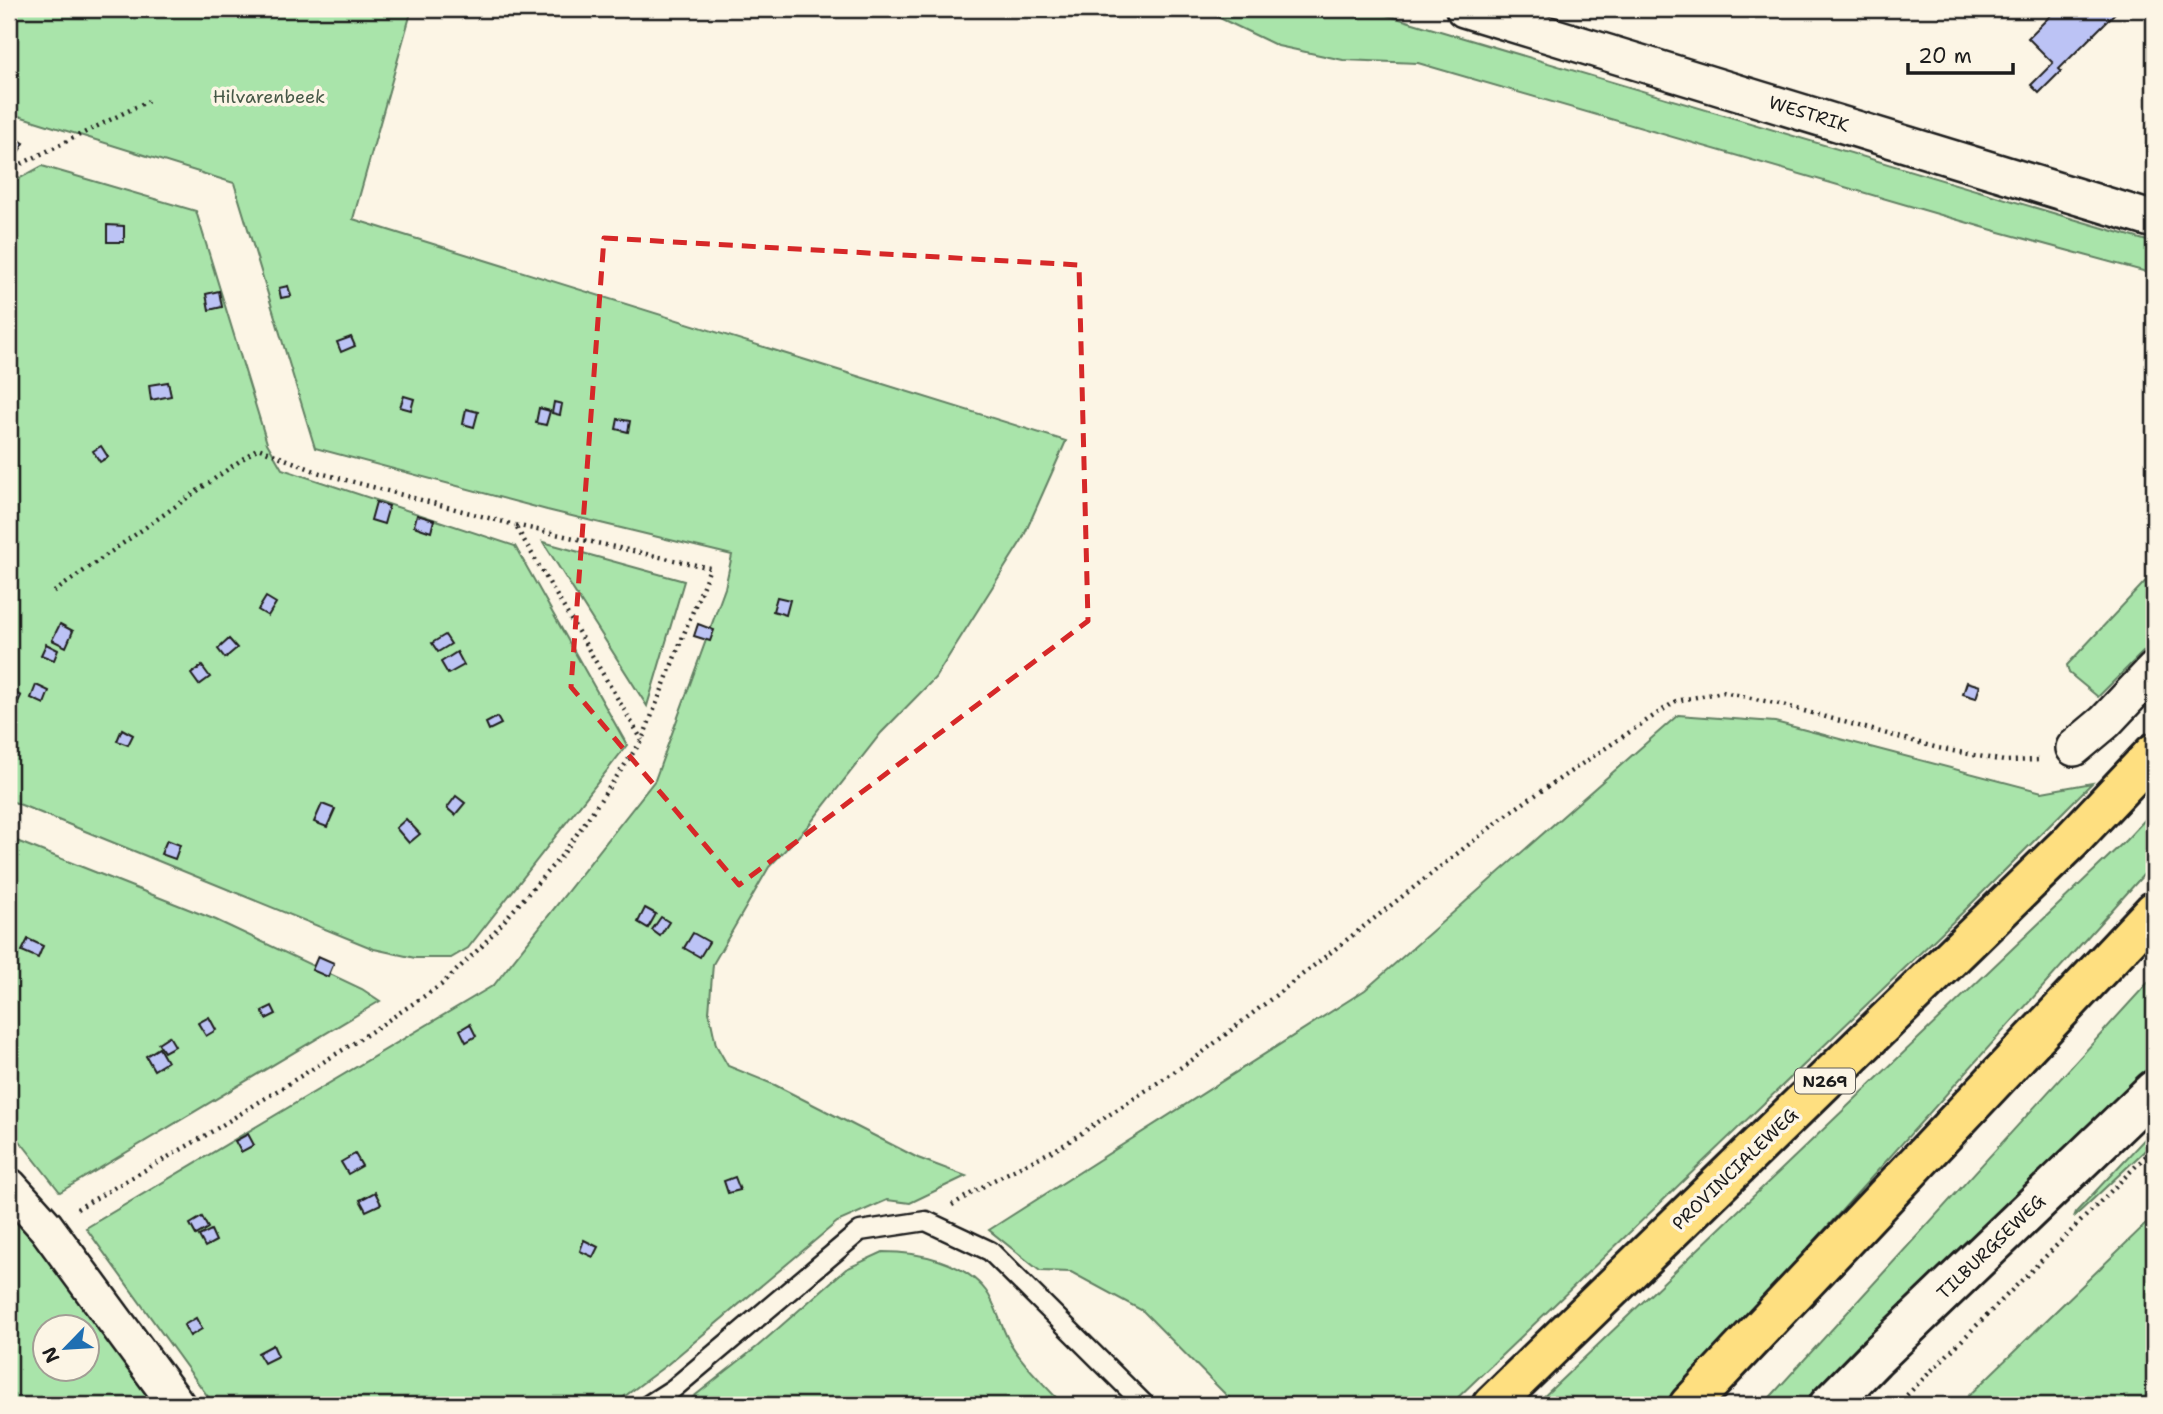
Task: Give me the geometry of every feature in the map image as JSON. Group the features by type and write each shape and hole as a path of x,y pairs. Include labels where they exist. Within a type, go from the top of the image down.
{"highway":[{"name":"PROVINCIALEWEG","path":"1492,1405 2070,842 2154,753"},
{"path":"1689,1405 2154,911"}],"street":[{"name":"WESTRIK","path":"1464,9 2154,220"},
{"path":"2074,748 2105,722 2154,670"},
{"name":"TILBURGSEWEG","path":"1829,1405 2154,1090"},
{"path":"9,1186 46,1227 177,1405"}],"lane":[{"path":"648,1405 673,1389 860,1231 926,1221 990,1251 1145,1405"}],"path":[{"path":"9,170 148,102"},
{"path":"46,1227 203,1137 345,1048 441,985 482,946 563,854 642,740 710,568 515,525 320,473 258,448 54,592"},
{"path":"515,525 642,740"},
{"path":"926,1221 992,1181 1062,1146 1198,1056 1513,810 1676,701 1723,692 1779,704 1938,748 2004,761 2055,760 2074,748"},
{"path":"1897,1405 2154,1148"}],"highlighted area":[{"path":"604,238 1079,265 1088,621 739,885 571,687"}],"green space":[{"name":"Hilvarenbeek","path":"9,9 412,9 353,219 1066,441 1022,540 935,678 881,733 808,826 769,867 713,964 709,1012 716,1045 728,1066 775,1085 918,1158 966,1176 910,1203 887,1200 837,1222 668,1364 613,1405 214,1405 86,1228 494,985 655,780 725,588 732,555 547,510 315,448 234,183 9,113"},
{"path":"1201,9 1366,9 2154,243 2154,274 1996,231 1418,63 1343,60 1278,46"},
{"path":"42,166 196,211 267,443 282,469 515,546 627,745 468,948 451,958 415,958 374,949 9,800 9,184"},
{"path":"543,542 684,581 647,706"},
{"path":"2154,572 2154,641 2098,697 2069,673 2067,665"},
{"path":"1678,715 1775,722 2042,792 2092,783 1962,913 1450,1405 1236,1405 1143,1311 1071,1272 1040,1271 989,1230 1365,990"},
{"path":"2154,810 2154,863 1667,1405 1535,1405 2126,840"},
{"path":"9,838 216,920 362,989 380,1001 60,1192 9,1127"},
{"path":"2154,976 2154,1070 1956,1266 1809,1405 1763,1405"},
{"path":"2154,1129 2154,1142 2074,1217 2076,1212"},
{"path":"9,1210 87,1312 32,1312 32,1382 102,1382 102,1332 155,1405 9,1405"},
{"path":"2154,1216 2154,1405 1959,1405"},
{"path":"883,1252 939,1260 953,1265 976,1281 989,1296 1013,1348 1063,1405 683,1405 758,1346 846,1269"}],"building":[{"path":"2057,9 2119,9 2039,93 2031,85 2053,63 2028,38"},
{"path":"13,137 24,143 16,156 9,153 9,144"},
{"path":"107,225 124,226 124,242 107,242"},
{"path":"288,286 291,296 281,298 279,288"},
{"path":"219,291 222,307 209,310 206,294"},
{"path":"351,337 355,346 341,352 337,342"},
{"path":"168,382 171,396 151,400 149,385"},
{"path":"404,396 414,399 411,410 400,407"},
{"path":"554,402 562,404 560,415 552,413"},
{"path":"539,408 550,411 546,425 536,423"},
{"path":"466,409 478,412 474,427 463,424"},
{"path":"618,419 630,421 628,432 616,429"},
{"path":"101,446 108,457 100,462 93,451"},
{"path":"376,502 389,506 384,524 371,520"},
{"path":"417,515 434,520 431,532 414,526"},
{"path":"266,597 276,603 268,616 258,610"},
{"path":"777,597 790,600 786,615 773,611"},
{"path":"60,624 73,631 66,647 52,640"},
{"path":"698,624 714,630 710,641 694,636"},
{"path":"445,635 451,644 438,652 432,643"},
{"path":"229,639 237,648 225,658 218,649"},
{"path":"46,644 58,650 54,660 41,655"},
{"path":"457,652 464,665 448,674 441,662"},
{"path":"202,666 210,677 199,685 191,674"},
{"path":"1967,682 1980,686 1976,698 1963,694"},
{"path":"36,685 49,691 44,704 31,698"},
{"path":"12,691 21,696 14,710 9,707"},
{"path":"497,717 501,724 489,730 486,723"},
{"path":"122,729 133,735 128,745 117,741"},
{"path":"456,796 465,803 455,815 447,808"},
{"path":"322,804 335,809 327,827 314,822"},
{"path":"406,819 420,834 409,843 396,828"},
{"path":"167,840 180,845 175,859 161,854"},
{"path":"645,908 656,914 648,928 638,922"},
{"path":"661,917 669,922 660,936 652,930"},
{"path":"693,933 709,942 700,957 684,948"},
{"path":"28,939 43,946 38,958 22,951"},
{"path":"318,956 334,963 328,977 312,970"},
{"path":"272,1006 276,1014 266,1019 262,1011"},
{"path":"209,1017 216,1030 206,1036 198,1023"},
{"path":"470,1024 476,1036 466,1042 460,1030"},
{"path":"169,1036 175,1046 164,1052 158,1043"},
{"path":"159,1048 167,1062 154,1070 146,1056"},
{"path":"248,1134 254,1145 241,1152 235,1141"},
{"path":"355,1154 362,1166 348,1174 341,1162"},
{"path":"735,1177 740,1190 728,1193 724,1181"},
{"path":"375,1192 381,1204 366,1211 360,1200"},
{"path":"202,1217 208,1228 196,1235 190,1224"},
{"path":"211,1230 216,1241 205,1247 199,1236"},
{"path":"584,1240 598,1247 593,1257 580,1251"},
{"path":"196,1318 202,1329 190,1336 184,1325"},
{"path":"273,1345 278,1356 264,1363 258,1353"}]}
